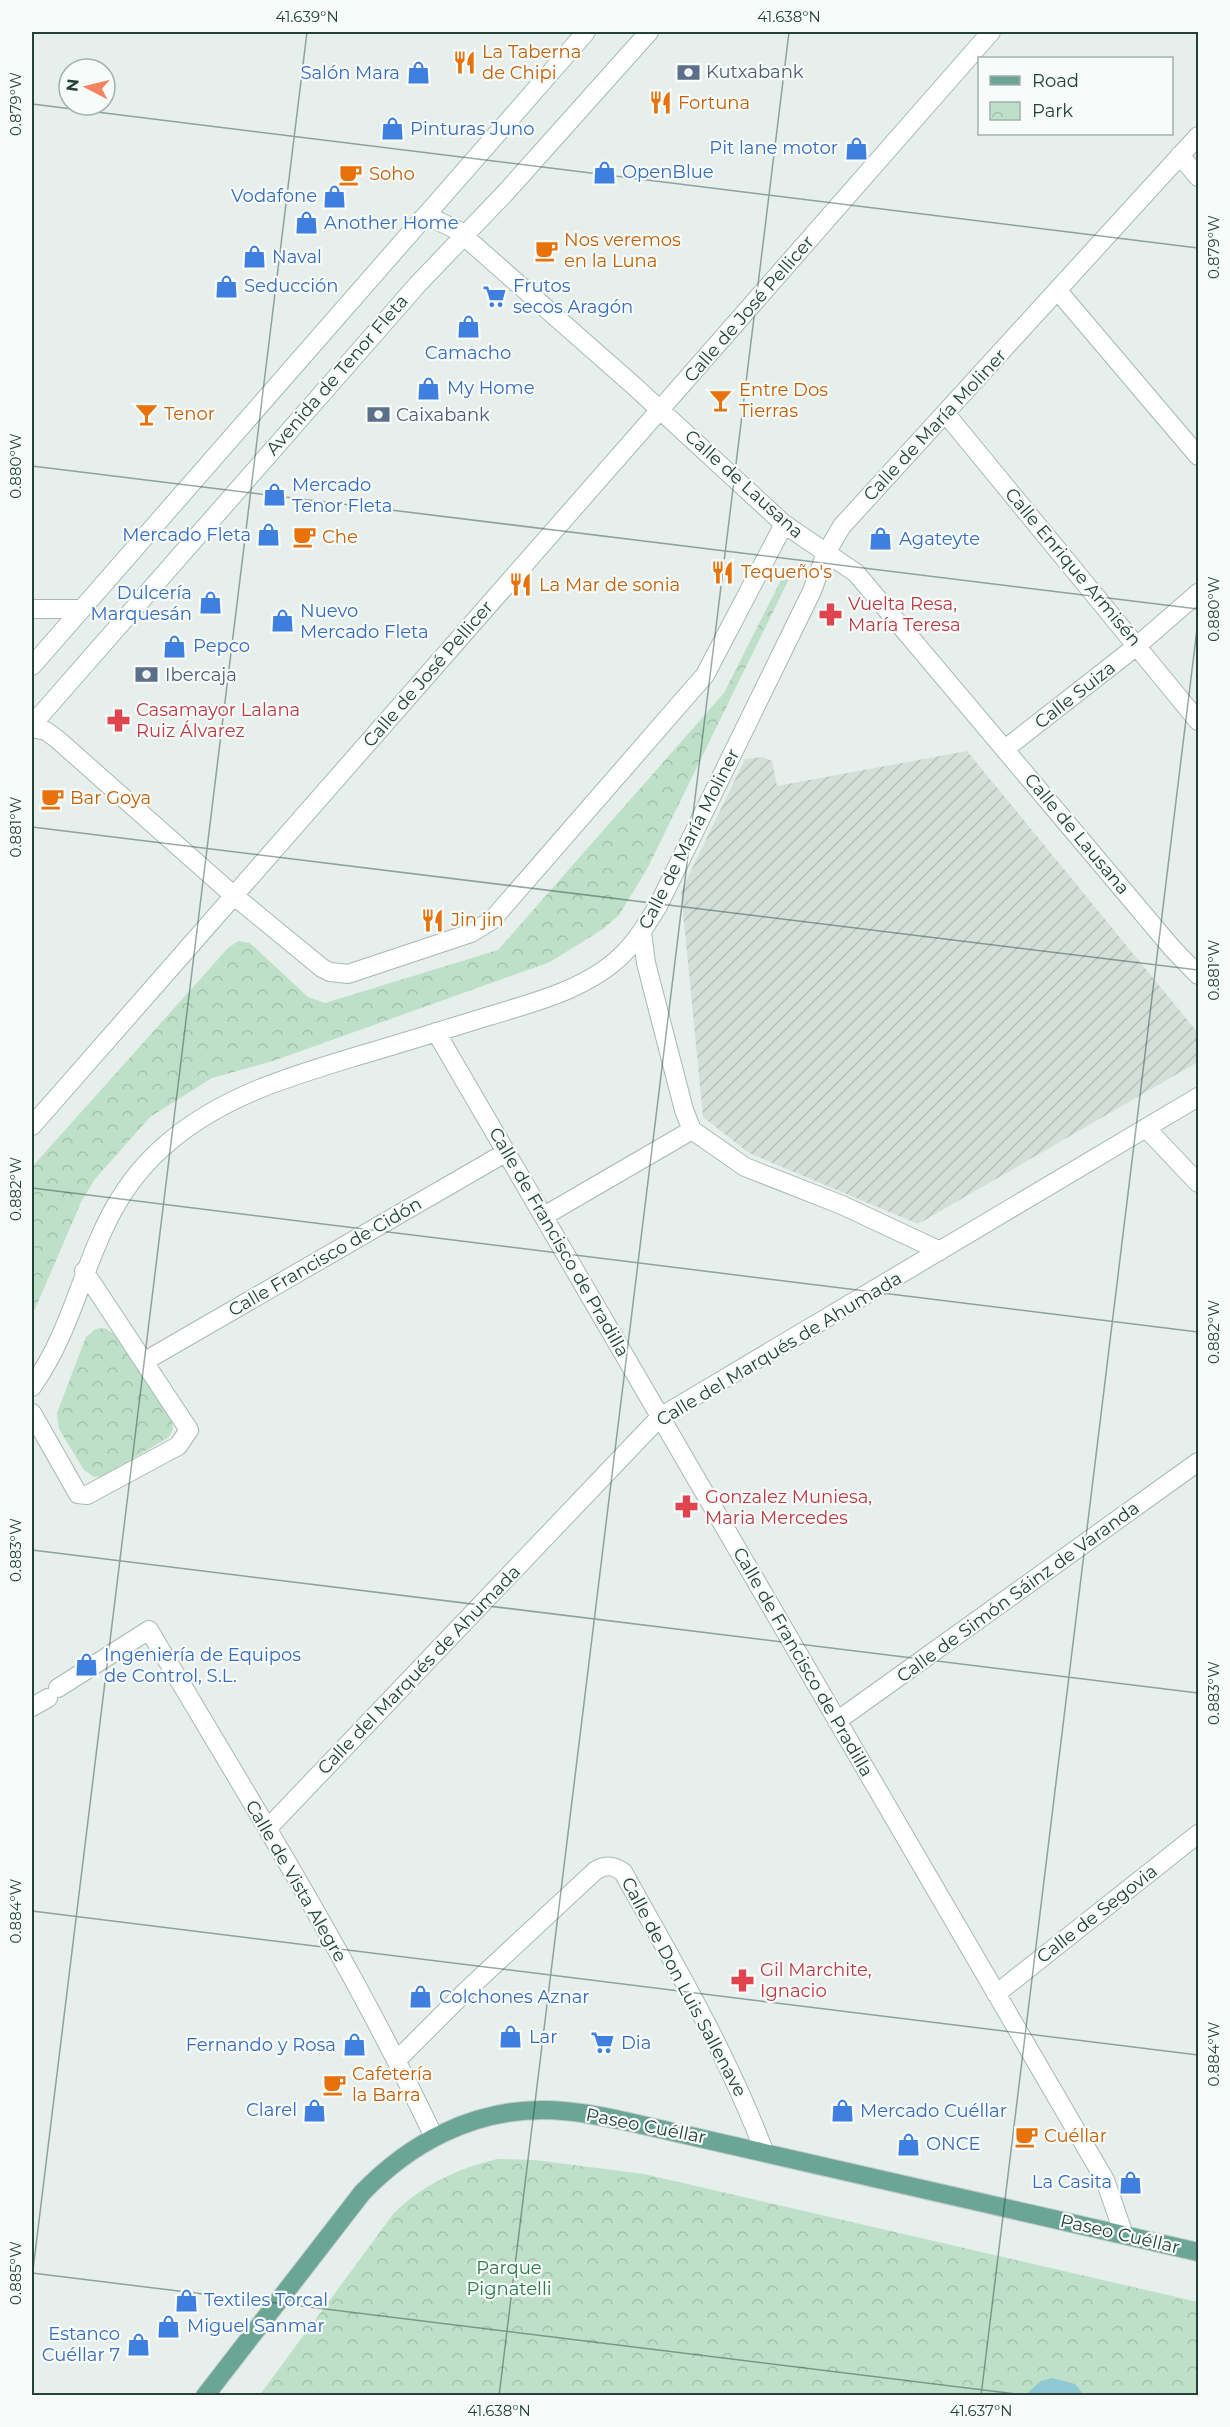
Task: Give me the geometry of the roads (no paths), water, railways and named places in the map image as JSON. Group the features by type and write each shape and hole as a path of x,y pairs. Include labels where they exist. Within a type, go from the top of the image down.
{"main road":[{"name":"Paseo Cuéllar","path":"205,2396 362,2193 382,2172 434,2137 483,2118 543,2110 619,2120 764,2151 1198,2252"}],"street":[{"path":"32,666 586,32"},
{"name":"Avenida de Tenor Fleta","path":"32,726 463,235 507,191 649,32"},
{"name":"Calle de José Pellicer","path":"32,1126 232,894 991,32"},
{"name":"Calle de María Moliner","path":"32,1387 59,1339 84,1271 118,1198 141,1168 170,1141 204,1115 267,1085 555,996 606,968 623,955 642,932 658,906 812,591 826,553 850,516 946,414 1198,136"},
{"path":"1180,155 1198,177"},
{"name":"Calle de Lausana","path":"422,219 448,223 463,235 661,409 784,524 856,573 1187,965 1198,975"},
{"path":"1058,291 1198,456"},
{"name":"Calle Enrique Armisén","path":"946,414 1138,645 1198,721"},
{"path":"32,726 46,731 57,739 232,894 322,968 340,974 485,926 705,675 784,524"},
{"name":"Calle Suiza","path":"1005,749 1138,645 1198,593"},
{"path":"32,609 82,609"},
{"path":"642,932 646,963 684,1110 692,1130 745,1167 842,1205 940,1251"},
{"name":"Calle de Francisco de Pradilla","path":"436,1032 1105,2180 1124,2235"},
{"name":"Calle del Marqués de Ahumada","path":"268,1828 660,1417 1198,1097"},
{"path":"1146,1128 1198,1183"},
{"path":"544,1216 692,1130"},
{"name":"Calle Francisco de Cidón","path":"145,1361 506,1153"},
{"path":"32,1413 78,1494 87,1495 178,1446 189,1430 84,1271"},
{"name":"Calle de Simón Sáinz de Varanda","path":"837,1721 1198,1462"},
{"name":"Calle de Vista Alegre","path":"32,1707 149,1630 268,1828 398,2060 434,2137"},
{"name":"Calle de Segovia","path":"996,1994 1198,1834"},
{"name":"Calle de Don Luis Sallenave","path":"398,2060 467,1990 595,1870 607,1866 617,1868 623,1872 701,2013 744,2096 764,2151"}],"water":[{"path":"1052,2378 1075,2384 1084,2395 1025,2395 1041,2381"}],"place":[{"name":"La Taberna de Chipi","path":"464,62"},
{"name":"Kutxabank","path":"688,72"},
{"name":"Salón Mara","path":"418,73"},
{"name":"Fortuna","path":"660,103"},
{"name":"Pinturas Juno","path":"392,129"},
{"name":"Pit lane motor","path":"856,148"},
{"name":"OpenBlue","path":"604,172"},
{"name":"Soho","path":"351,174"},
{"name":"Vodafone","path":"335,196"},
{"name":"Another Home","path":"306,223"},
{"name":"Nos veremos en la Luna","path":"546,250"},
{"name":"Naval","path":"254,257"},
{"name":"Seducción","path":"226,286"},
{"name":"Frutos secos Aragón","path":"495,296"},
{"name":"Camacho","path":"468,327"},
{"name":"My Home","path":"429,388"},
{"name":"Entre Dos Tierras","path":"721,400"},
{"name":"Tenor","path":"146,414"},
{"name":"Caixabank","path":"378,415"},
{"name":"Mercado Tenor Fleta","path":"274,495"},
{"name":"Mercado Fleta","path":"269,535"},
{"name":"Che","path":"304,537"},
{"name":"Agateyte","path":"881,539"},
{"name":"Tequeño's","path":"723,572"},
{"name":"La Mar de sonia","path":"521,585"},
{"name":"Dulcería Marquesán","path":"210,603"},
{"name":"Vuelta Resa, María Teresa","path":"830,614"},
{"name":"Nuevo Mercado Fleta","path":"282,621"},
{"name":"Pepco","path":"175,646"},
{"name":"Ibercaja","path":"147,675"},
{"name":"Casamayor Lalana Ruiz Álvarez","path":"118,720"},
{"name":"Bar Goya","path":"52,798"},
{"name":"Jin jin","path":"433,920"},
{"name":"Gonzalez Muniesa, Maria Mercedes","path":"687,1507"},
{"name":"Ingeniería de Equipos de Control, S.L.","path":"86,1665"},
{"name":"Gil Marchite, Ignacio","path":"742,1980"},
{"name":"Colchones Aznar","path":"421,1997"},
{"name":"Lar","path":"511,2037"},
{"name":"Dia","path":"603,2043"},
{"name":"Fernando y Rosa","path":"354,2045"},
{"name":"Cafetería la Barra","path":"334,2084"},
{"name":"Clarel","path":"315,2110"},
{"name":"Mercado Cuéllar","path":"842,2111"},
{"name":"Cuéllar","path":"1026,2136"},
{"name":"ONCE","path":"908,2144"},
{"name":"La Casita","path":"1130,2182"},
{"name":"Textiles Torcal","path":"186,2300"},
{"name":"Miguel Sanmar","path":"169,2326"},
{"name":"Estanco Cuéllar 7","path":"138,2344"}],"park label":[{"name":"Parque Pignatelli","path":"509,2278"}]}
